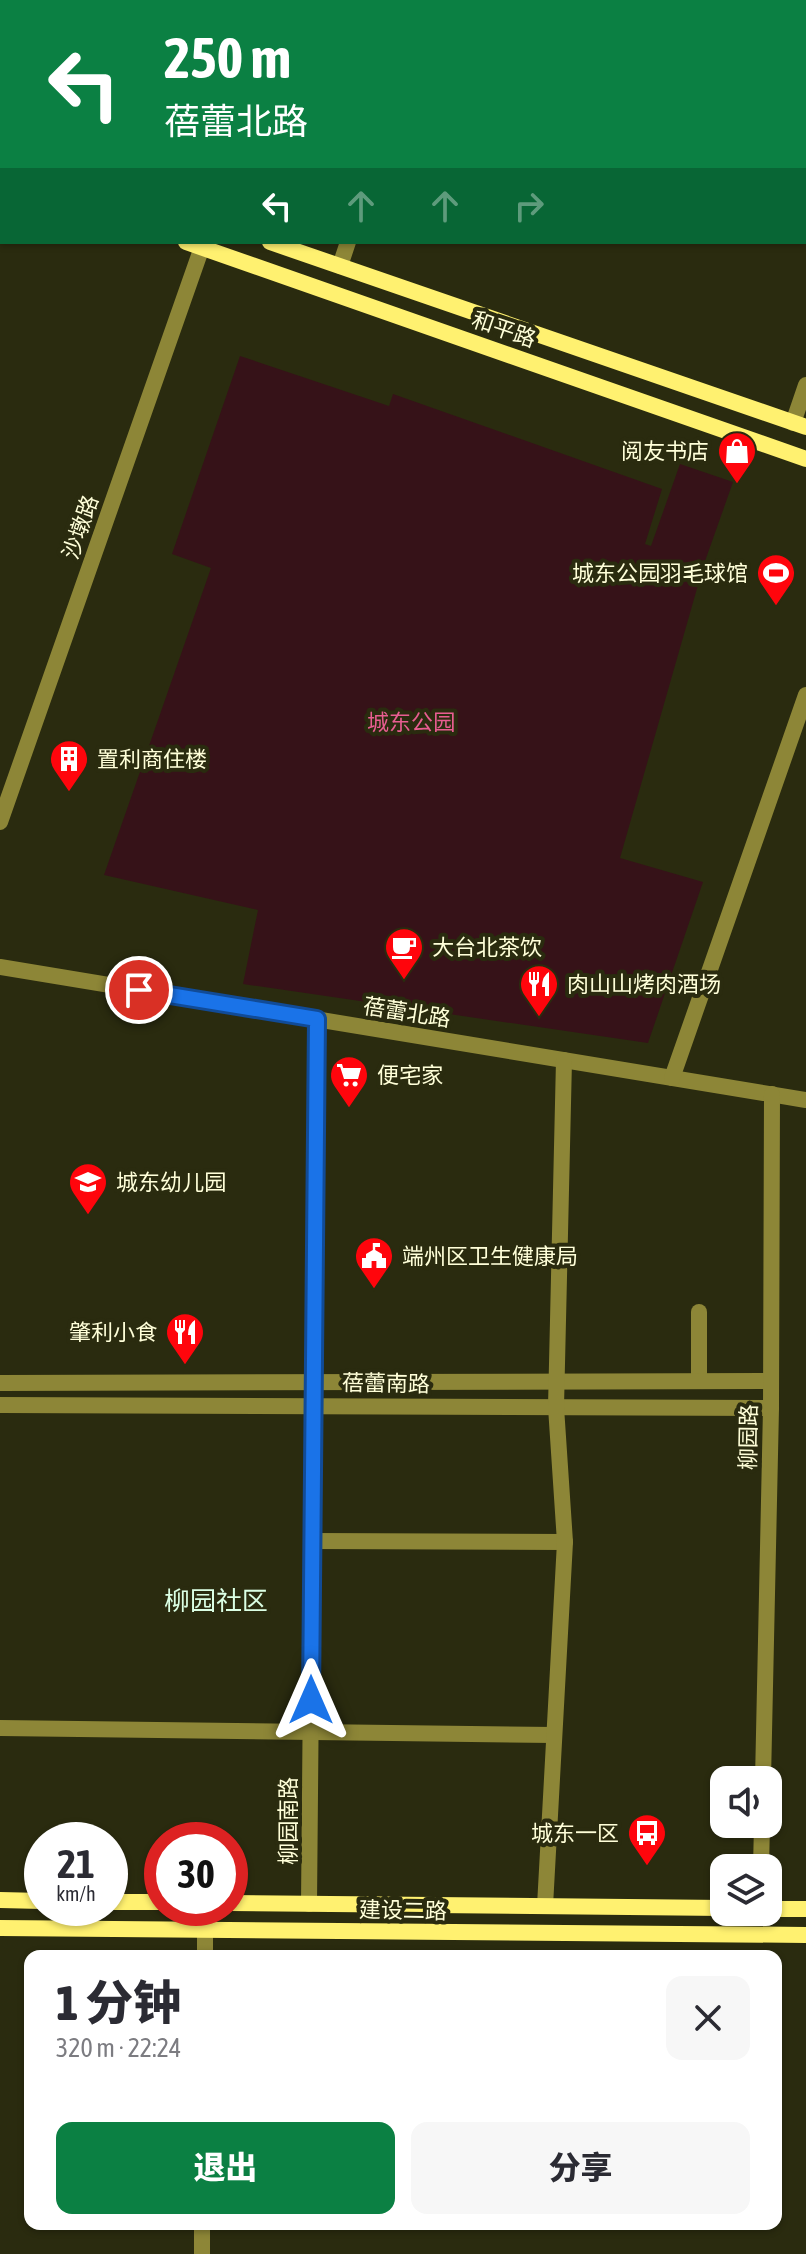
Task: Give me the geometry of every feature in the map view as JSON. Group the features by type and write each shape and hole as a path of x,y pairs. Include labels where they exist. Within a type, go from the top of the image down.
{"main road":[{"name":"和平路","path":"276,244 800,425"},
{"name":"和平路","path":"194,245 806,459"},
{"path":"0,1900 24,1901"},
{"name":"建设二路","path":"248,1903 710,1908"},
{"path":"782,1909 806,1909"},
{"name":"建设二路","path":"0,1928 806,1935"}],"street":[{"path":"340,266 347,244"},
{"name":"沙墩路","path":"0,822 194,245"},
{"path":"800,425 806,385"},
{"path":"672,1078 806,695"},
{"name":"蓓蕾北路","path":"0,967 806,1100"},
{"name":"柳园南路","path":"309,1904 317,1019"},
{"path":"545,1906 565,1542 556,1407 564,1060"},
{"name":"柳园路","path":"763,1766 771,1408 772,1094"},
{"path":"699,1312 699,1381"},
{"name":"蓓蕾南路","path":"0,1383 771,1381"},
{"name":"蓓蕾南路","path":"0,1405 771,1408"},
{"path":"312,1541 565,1542"},
{"path":"0,1728 554,1735"},
{"path":"205,1930 205,1950"},
{"path":"202,2230 202,2254"}],"green space":[{"name":"城东公园","path":"240,356 389,406 393,394 662,489 645,544 651,546 680,464 733,482 704,564 620,858 703,882 648,1043 243,984 258,910 104,875 211,568 172,554"}],"place":[{"name":"阅友书店","path":"737,485"},
{"name":"城东公园羽毛球馆","path":"776,607"},
{"name":"置利商住楼","path":"69,793"},
{"name":"大台北茶饮","path":"404,981"},
{"name":"肉山山烤肉酒场","path":"539,1018"},
{"name":"便宅家","path":"349,1109"},
{"name":"城东幼儿园","path":"88,1216"},
{"name":"端州区卫生健康局","path":"374,1290"},
{"name":"肇利小食","path":"185,1366"},
{"name":"城东一区","path":"647,1867"}],"district":[{"name":"柳园社区","path":"216,1601"}],"route":[{"path":"139,990 317,1019 311,1700"}]}
